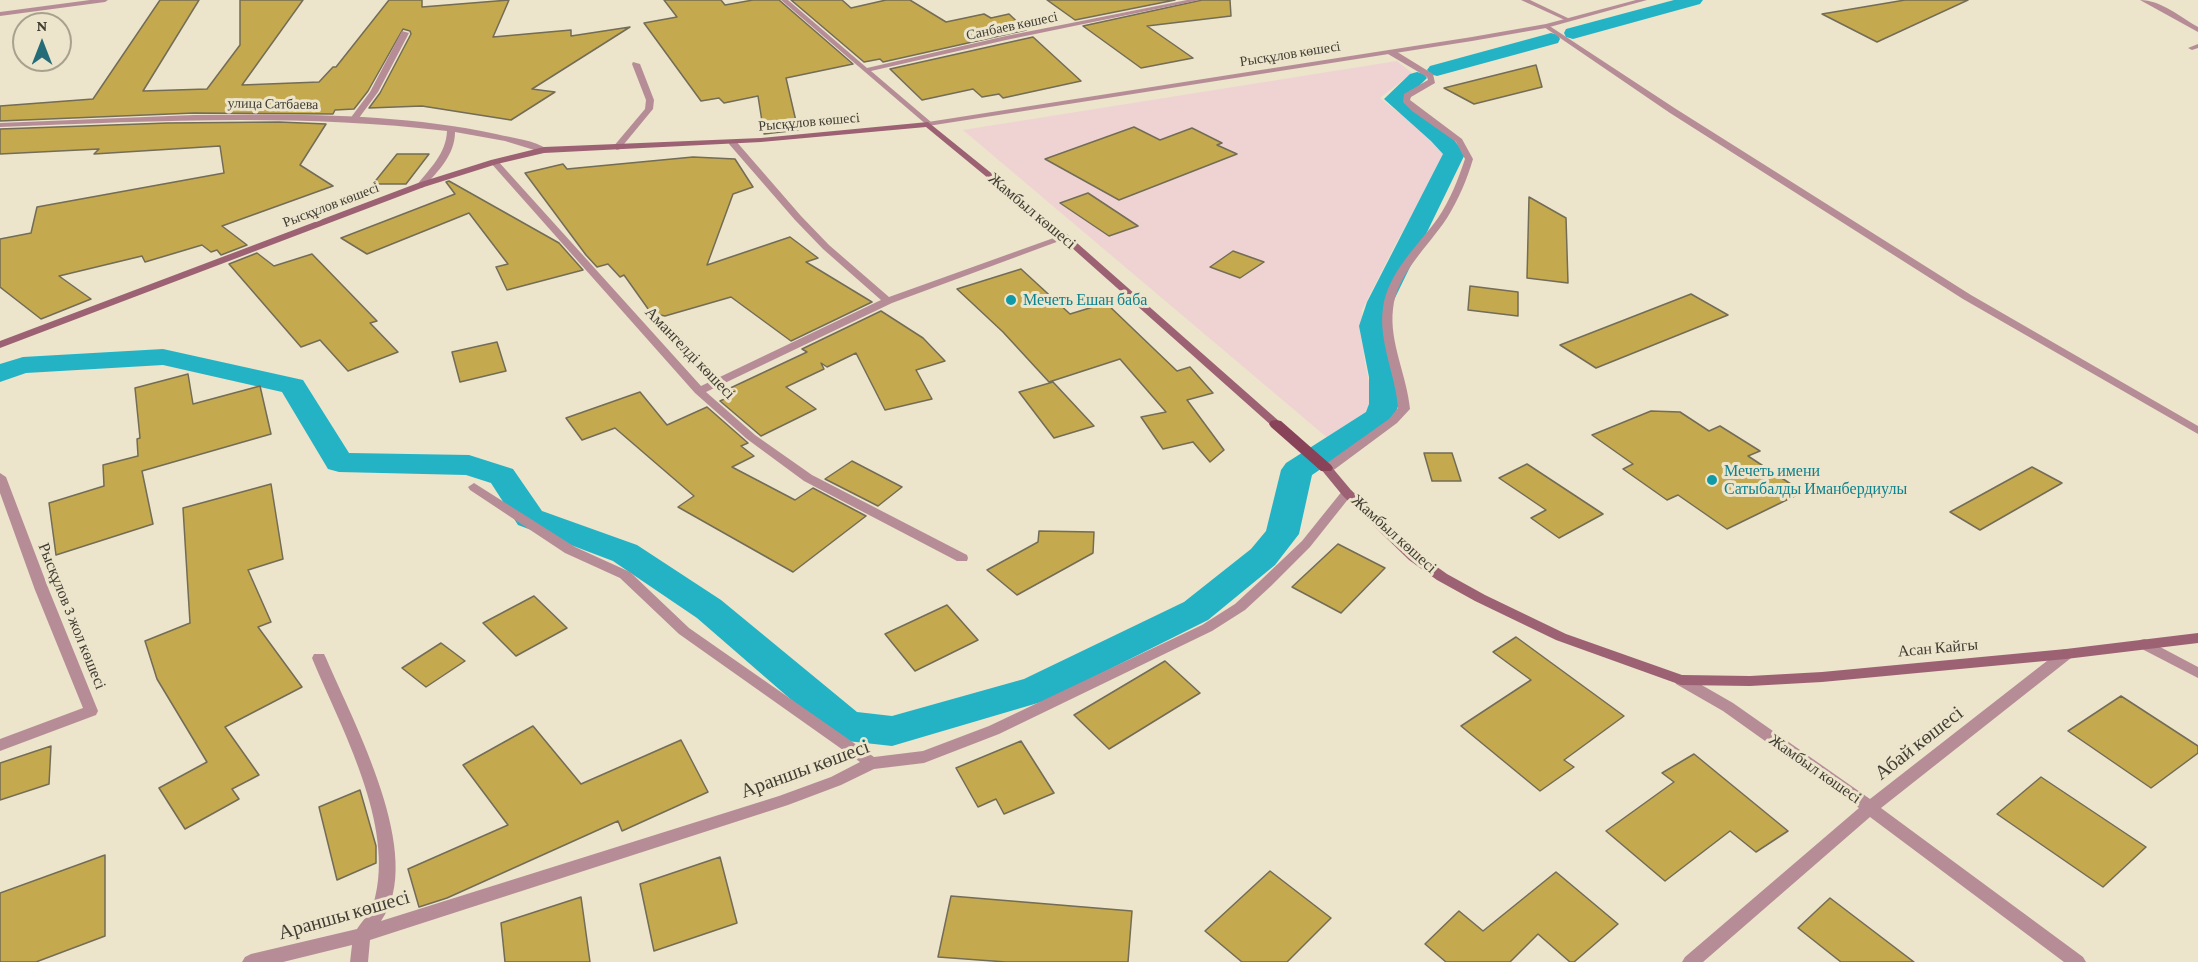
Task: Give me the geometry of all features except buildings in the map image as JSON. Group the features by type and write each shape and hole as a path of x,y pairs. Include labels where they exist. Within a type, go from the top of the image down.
{"main road":[{"name":"Рысқұлов көшесі","path":"0,345 421,185 494,162 544,150 732,142 928,124"},
{"name":"Жамбыл көшесі","path":"928,124 1065,237 1327,469 1347,493 1414,557 1442,577 1480,598 1561,637 1681,680"},
{"name":"Асан Кайгы","path":"1681,680 1750,681 1822,677 2066,654 2198,638"}],"street":[{"path":"0,14 48,4 105,0"},
{"name":"Жамбыл көшесі","path":"784,0 928,124"},
{"name":"Санбаев көшесі","path":"867,70 1197,0"},
{"path":"1524,0 1569,20"},
{"name":"Рысқұлов көшесі","path":"928,124 1546,26 1644,0"},
{"path":"2143,0 2198,30"},
{"path":"1546,26 1673,111 1967,297 2198,431"},
{"path":"353,120 374,92 405,33"},
{"path":"1327,469 1393,421 1404,409 1399,370 1388,330 1388,307 1396,283 1462,184 1469,159 1459,141 1406,100 1407,96 1432,81 1430,76 1391,52"},
{"path":"617,147 649,109 650,100 636,64"},
{"name":"улица Сатбаева","path":"0,125 241,116 353,120 503,138 544,150"},
{"path":"421,185 447,153 451,144 451,130"},
{"path":"732,142 805,225 888,301"},
{"name":"Амангелді көшесі","path":"494,162 699,391 751,437 808,478 962,558"},
{"path":"699,391 888,301 1065,237"},
{"name":"Рысқұлов 3 жол көшесі","path":"0,477 42,590 91,711 0,745"},
{"path":"474,487 570,550 625,575 684,630 872,763"},
{"name":"Араншы көшесі","path":"251,962 362,935 783,801 836,781 872,763 924,757 994,730 1207,628 1240,607 1306,544 1347,493"},
{"path":"2145,644 2198,673"},
{"name":"Абай көшесі","path":"1691,962 1870,808 2066,654"},
{"path":"320,658 375,790 385,827 387,877 382,907 362,935 359,962"},
{"name":"Жамбыл көшесі","path":"1681,680 1728,707 1870,808 2077,962"}],"shaded area":[{"path":"1397,61 1412,73 1380,98 1444,148 1442,161 1362,310 1370,410 1330,440 963,130"}],"waterway":[{"path":"1573,33 1694,0"},
{"path":"1437,70 1551,39"},
{"path":"0,373 23,365 163,357 293,386 339,462 469,465 502,476 530,518 625,553 709,609 847,726 892,731 1035,690 1196,611 1263,557 1282,534 1297,470 1379,417 1384,404 1383,377 1373,326 1380,302 1454,154 1439,136 1394,99 1417,78"}],"place":[{"name":"Мечеть Ешан баба","path":"1011,300"},
{"name":"Мечеть имени Сатыбалды Иманбердиулы","path":"1712,480"}]}
